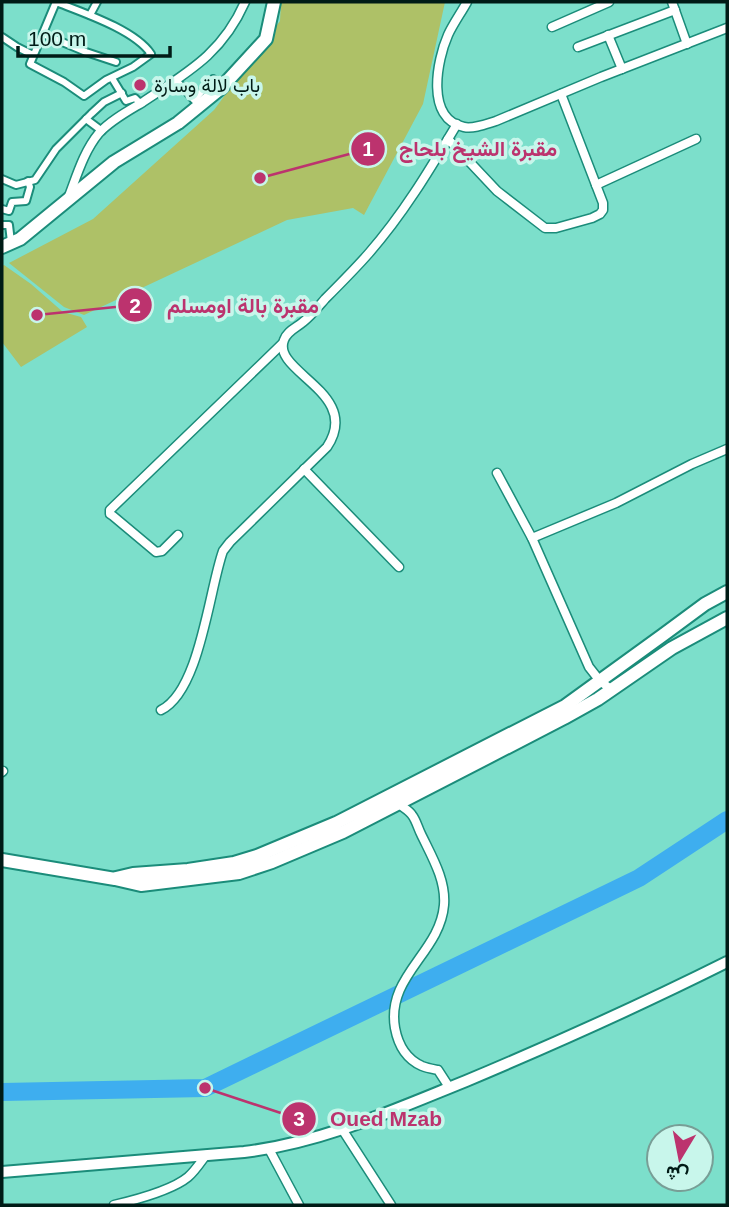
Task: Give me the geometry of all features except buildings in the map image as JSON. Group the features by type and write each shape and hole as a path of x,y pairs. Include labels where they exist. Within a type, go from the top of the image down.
{"main road":[{"path":"7,245 29,232 114,162 178,123 221,88 267,39 274,2"},
{"path":"410,792 555,712 705,604 727,592"},
{"path":"2,860 146,885 250,870 343,831 395,799 564,719 612,690 672,648 727,618"},
{"path":"663,635 672,648"}],"street":[{"path":"56,2 90,15 139,41 151,54 84,96 30,64 56,2"},
{"path":"90,15 97,2"},
{"path":"68,199 83,158 102,131 121,115 201,63 221,42 245,2"},
{"path":"467,2 447,37 437,83 439,105 444,114 464,127 496,121 727,28"},
{"path":"552,27 609,2"},
{"path":"578,47 673,6 687,44"},
{"path":"43,34 116,62"},
{"path":"608,35 622,69"},
{"path":"2,37 33,55"},
{"path":"112,78 126,101 135,98 140,103"},
{"path":"176,80 194,100 213,79"},
{"path":"2,179 16,185 35,180 56,149 86,119 104,102 122,93"},
{"path":"448,139 497,191 545,228 556,228 592,218 600,214 604,206 561,94"},
{"path":"86,119 102,131"},
{"path":"178,535 162,551 156,552 110,514 110,510 282,344 290,331 303,323 346,278 394,223 457,124"},
{"path":"596,185 696,139"},
{"path":"2,209 9,211 12,202 26,201 30,187 28,181"},
{"path":"2,225 9,225 7,245"},
{"path":"161,710 179,695 192,666 223,551 327,447 335,432 334,411 324,395 284,356 282,344"},
{"path":"532,538 616,503 727,449"},
{"path":"304,470 399,567"},
{"path":"497,473 532,538 589,667 600,681 612,690"},
{"path":"410,792 413,804 411,812"},
{"path":"395,799 411,812 439,870 444,892 444,908 431,941 397,993 394,1005 396,1033 404,1052 422,1066 438,1070 449,1087"},
{"path":"2,1172 269,1149 342,1129 449,1087 656,998 727,962"},
{"path":"342,1129 391,1205"},
{"path":"269,1149 299,1205"},
{"path":"114,1205 127,1204 179,1183 206,1155"}],"green space":[{"path":"281,2 445,2 423,104 364,215 353,208 287,220 84,315 64,307 9,263 93,219 214,110 280,21"},
{"path":"4,265 63,312 81,317 87,327 21,367 2,342"}],"waterway":[{"path":"2,1092 205,1088 639,878 727,820"}],"place":[{"name":"باب لالة وسارة","path":"140,85"},
{"name":"مقبرة الشيخ بلحاج","path":"260,178"},
{"name":"مقبرة بالة اومسلم","path":"37,315"},
{"name":"Oued Mzab","path":"205,1088"}]}
